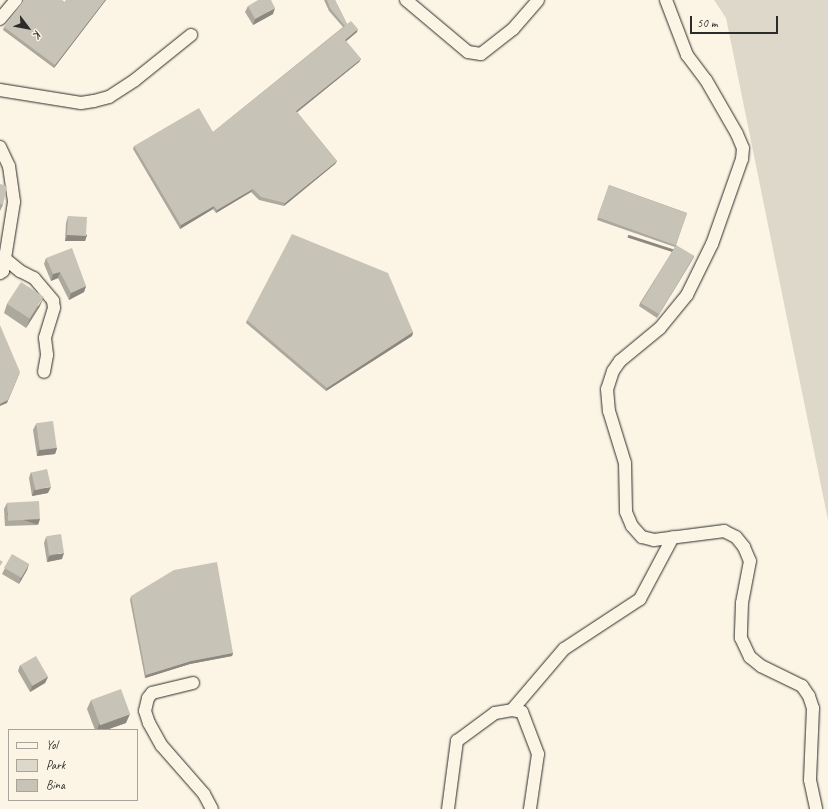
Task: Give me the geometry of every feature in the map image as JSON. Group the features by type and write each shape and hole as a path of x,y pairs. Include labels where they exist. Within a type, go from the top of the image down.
{"street":[{"path":"0,19 16,0"},
{"path":"406,0 468,52 481,54 494,46 513,29 538,0"},
{"path":"666,0 687,55 726,112 743,148 736,180 712,244 687,295 660,328 620,361 613,371 607,389 609,411 625,463 625,501 632,526 642,537 654,540 724,531 736,537 744,547 750,562 742,603 741,638 750,657 761,666 802,686 810,696 813,708 810,780 816,809"},
{"path":"0,90 81,103 109,97 135,80 191,35"},
{"path":"0,147 9,166 14,202 0,273"},
{"path":"4,258 20,271 34,278 53,301 54,308 45,338 47,355 44,372"},
{"path":"512,710 564,649 640,599 673,537"},
{"path":"193,683 152,693 145,705 145,711 148,724 162,746 204,794 212,809"},
{"path":"448,809 457,741 494,713 512,710 522,712 538,754 530,809"}],"green space":[{"path":"714,0 828,0 828,520 726,18"}],"building":[{"path":"24,0 62,0 65,2 66,0 105,0 55,65 4,27"},
{"path":"258,0 271,0 275,8 255,19 248,6"},
{"path":"327,0 335,0 347,24 351,21 358,29 345,40 361,59 296,111 337,161 285,203 261,197 253,189 217,210 214,206 181,225 134,146 199,108 213,132 345,26 330,8"},
{"path":"0,184 7,186 3,205 0,204"},
{"path":"609,185 687,213 675,245 597,217"},
{"path":"68,216 87,217 86,236 67,235"},
{"path":"292,234 388,273 413,332 327,388 247,320"},
{"path":"676,245 694,256 659,314 641,303"},
{"path":"72,248 86,286 71,293 60,272 53,274 46,258"},
{"path":"21,282 44,297 29,319 7,304"},
{"path":"0,325 20,372 8,400 0,404"},
{"path":"53,421 57,448 40,450 36,423"},
{"path":"47,469 51,487 35,490 31,473"},
{"path":"39,501 40,519 8,521 7,503"},
{"path":"61,534 64,553 49,555 46,536"},
{"path":"12,554 29,564 21,578 4,568"},
{"path":"217,562 233,653 191,661 146,675 131,596 174,570"},
{"path":"36,656 48,677 32,686 20,665"},
{"path":"121,689 130,714 100,725 91,700"}]}
